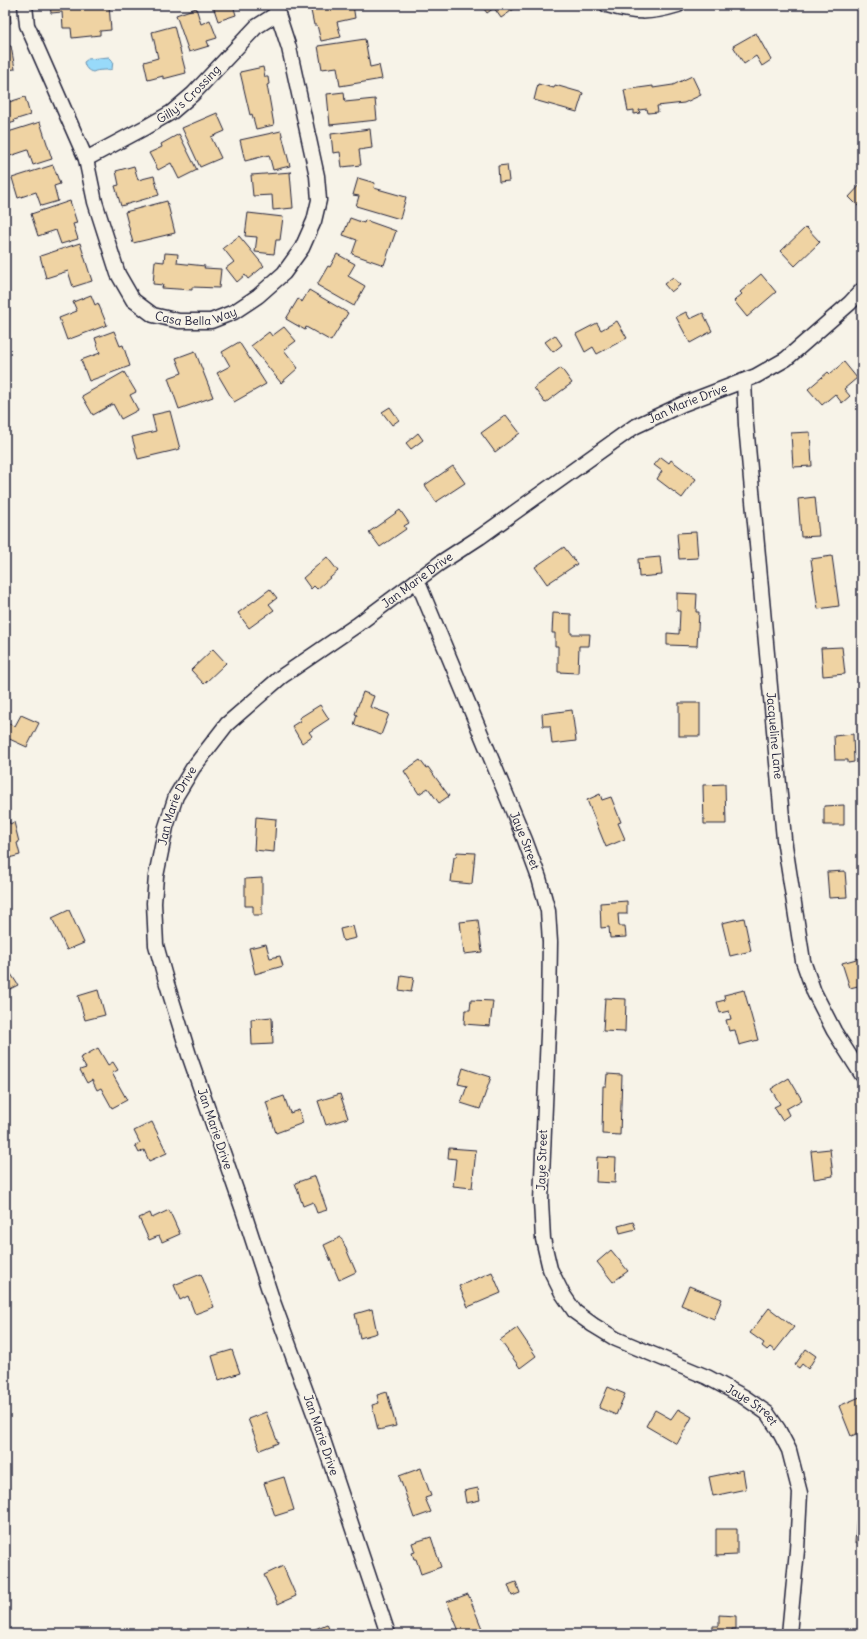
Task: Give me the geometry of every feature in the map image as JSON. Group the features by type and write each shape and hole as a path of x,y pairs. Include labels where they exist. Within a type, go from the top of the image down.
{"street":[{"name":"Casa Bella Way","path":"25,5 26,25 86,159 95,202 118,274 132,300 153,315 179,321 211,321 234,312 258,296 284,273 302,248 314,221 320,200 317,176 289,48 276,9"},
{"path":"606,5 632,12 660,11 678,5"},
{"name":"Gilly's Crossing","path":"86,159 172,112 193,94 256,27 276,9"},
{"name":"Jan Marie Drive","path":"388,1634 316,1419 272,1299 169,991 156,945 154,903 156,876 166,827 176,796 193,768 227,724 281,678 634,427 683,404 756,376 786,359 850,303 862,290"},
{"name":"Jacqueline Lane","path":"744,381 746,425 784,839 803,961 814,992 831,1024 862,1075"},
{"name":"Jaye Street","path":"417,580 525,840 539,878 548,911 550,942 549,1010 541,1201 543,1239 550,1269 562,1293 575,1312 593,1325 616,1339 707,1377 744,1397 767,1413 771,1418 789,1450 800,1493 796,1564 789,1634"}],"water":[{"path":"109,57 113,61 112,69 93,72 87,69 84,64 84,62 88,59"}],"building":[{"path":"5,5 9,5 11,23 5,24"},
{"path":"50,5 109,5 111,30 100,31 100,35 72,38 71,28 63,28 62,12 51,13"},
{"path":"211,5 233,5 236,15 218,21 213,6"},
{"path":"353,5 355,18 337,22 341,37 321,41 317,25 314,25 310,6"},
{"path":"481,5 516,5 517,7 501,18 494,8 487,13"},
{"path":"196,8 201,24 210,20 217,38 207,41 209,46 189,52 176,15"},
{"path":"174,26 186,73 163,79 163,76 148,80 144,62 158,58 152,32"},
{"path":"5,32 8,46 11,46 15,69 5,70"},
{"path":"756,33 771,60 762,66 756,56 744,64 733,46"},
{"path":"365,39 370,67 379,65 382,79 340,86 337,67 322,69 318,46"},
{"path":"263,67 265,77 268,77 269,84 267,85 274,125 256,129 252,114 250,115 240,72"},
{"path":"692,76 701,95 684,103 657,106 658,112 648,113 647,109 639,110 640,113 634,114 634,110 628,111 624,90 673,85"},
{"path":"538,84 554,88 555,85 583,93 577,112 534,100"},
{"path":"5,90 9,102 25,97 30,115 14,120 15,122 5,125"},
{"path":"344,92 345,102 375,99 377,120 330,125 327,94"},
{"path":"217,113 225,131 211,137 221,158 200,167 182,128"},
{"path":"40,122 52,159 33,165 28,150 7,157 5,150 5,133"},
{"path":"370,129 372,148 359,150 361,165 342,167 340,152 333,153 331,134"},
{"path":"281,131 290,166 273,170 269,155 245,161 240,140"},
{"path":"179,134 197,170 179,179 171,163 158,170 149,153 162,147 161,144"},
{"path":"53,165 60,184 54,186 58,201 41,206 36,192 18,198 12,178"},
{"path":"507,165 509,181 499,182 498,166"},
{"path":"134,166 138,180 154,176 159,195 121,206 115,186 119,185 116,171"},
{"path":"292,172 290,173 293,208 273,210 272,195 253,196 251,175"},
{"path":"358,178 375,183 374,188 406,197 400,219 356,206 359,196 353,195"},
{"path":"862,183 862,210 849,197"},
{"path":"70,201 77,223 73,224 78,239 61,244 56,230 38,236 31,214"},
{"path":"167,201 175,233 133,243 125,212"},
{"path":"248,213 283,217 280,240 276,240 274,254 255,252 257,237 245,236"},
{"path":"350,218 364,223 365,220 396,231 384,265 352,254 357,240 343,235"},
{"path":"806,227 820,242 795,266 781,251"},
{"path":"239,236 264,266 248,279 245,275 237,282 226,268 234,262 223,248"},
{"path":"80,243 92,281 73,287 68,271 46,278 40,256"},
{"path":"165,253 178,254 177,263 205,266 204,268 221,269 219,288 192,287 192,290 162,288 163,285 153,284 155,261 164,262"},
{"path":"337,254 355,264 348,276 365,286 354,306 317,285"},
{"path":"761,274 776,292 747,317 734,301 742,294 740,292"},
{"path":"673,277 680,285 671,292 664,284"},
{"path":"309,290 348,313 331,341 306,327 305,330 286,319 298,299 302,302"},
{"path":"91,295 95,305 98,303 107,325 67,340 59,318 77,311 73,302"},
{"path":"686,312 690,319 703,313 712,331 690,343 676,317"},
{"path":"617,321 627,338 597,354 593,347 585,352 576,334 597,323 601,330"},
{"path":"284,327 296,341 284,350 298,368 281,383 251,346 269,332 272,336"},
{"path":"114,331 120,346 123,345 130,366 89,381 81,360 100,353 95,338"},
{"path":"555,335 562,345 553,352 545,342"},
{"path":"239,342 266,384 234,402 217,373 230,366 222,352"},
{"path":"195,351 213,397 179,409 168,378 182,373 176,358"},
{"path":"844,362 857,378 844,389 850,396 842,403 835,394 822,405 808,389 828,372 830,374"},
{"path":"561,368 572,383 545,403 534,388"},
{"path":"124,372 136,392 130,395 138,410 121,419 113,404 93,415 82,396"},
{"path":"390,407 399,420 392,425 382,412"},
{"path":"170,411 180,449 138,459 132,437 156,431 152,415"},
{"path":"506,415 520,433 495,452 481,433"},
{"path":"810,432 812,466 793,467 791,433"},
{"path":"418,433 423,440 411,449 406,443"},
{"path":"661,457 669,463 671,460 696,479 682,498 657,479 662,471 654,465"},
{"path":"453,466 465,483 436,502 425,485"},
{"path":"815,497 819,536 801,537 798,499"},
{"path":"400,510 409,523 404,526 406,529 380,547 369,532"},
{"path":"696,532 698,558 679,559 677,533"},
{"path":"564,547 577,564 547,584 535,567"},
{"path":"832,556 839,606 818,609 811,559"},
{"path":"327,557 338,571 317,589 314,586 311,589 303,578"},
{"path":"660,557 662,575 639,577 638,559"},
{"path":"270,589 277,598 269,604 274,610 249,628 238,613"},
{"path":"677,593 697,594 696,612 699,612 697,646 667,645 667,633 679,634 680,611 677,611"},
{"path":"553,613 571,614 571,634 590,634 589,646 579,646 578,673 558,672 558,646 555,646 555,633 552,633"},
{"path":"842,647 845,674 823,676 821,648"},
{"path":"213,649 226,663 204,684 191,670"},
{"path":"363,692 374,696 370,707 389,714 381,735 354,725 357,715 355,714"},
{"path":"679,703 700,703 700,736 679,736"},
{"path":"320,705 329,719 309,732 312,736 302,743 292,726 300,721 299,718"},
{"path":"572,710 576,741 552,744 550,726 543,726 542,714"},
{"path":"21,715 39,723 27,747 5,737 5,727 7,723 15,726"},
{"path":"853,734 854,762 848,763 848,760 835,760 834,736"},
{"path":"420,760 426,768 428,767 449,796 439,803 428,788 419,794 404,771"},
{"path":"725,784 726,824 704,824 703,785"},
{"path":"600,794 602,800 611,797 621,822 618,823 625,839 606,847 587,800"},
{"path":"844,805 844,825 824,825 824,806"},
{"path":"7,813 10,824 14,822 19,842 17,843 20,855 5,859 5,814"},
{"path":"256,817 276,819 274,852 254,850"},
{"path":"457,852 475,853 472,884 451,882 454,857 456,857"},
{"path":"845,871 847,897 829,898 827,872"},
{"path":"262,878 262,915 253,915 253,906 245,906 245,879"},
{"path":"627,901 627,914 618,914 619,926 625,926 626,937 610,938 609,927 601,928 600,903"},
{"path":"69,910 84,943 67,950 52,918"},
{"path":"744,918 751,951 730,956 722,923"},
{"path":"478,920 482,952 464,954 460,922"},
{"path":"353,926 356,938 343,941 340,929"},
{"path":"266,944 270,958 280,956 283,966 255,974 249,948"},
{"path":"860,958 862,965 862,985 850,988 842,963"},
{"path":"11,974 18,985 10,989 5,978"},
{"path":"401,975 414,977 411,992 399,990"},
{"path":"98,990 105,1015 85,1020 78,996"},
{"path":"744,990 758,1040 739,1045 735,1030 729,1031 726,1020 731,1019 729,1011 720,1013 717,1002 725,1000 724,995"},
{"path":"605,998 626,999 625,1032 603,1031"},
{"path":"471,1000 493,1001 490,1026 464,1024 465,1010 470,1010"},
{"path":"272,1017 273,1044 252,1045 251,1019"},
{"path":"98,1048 108,1065 113,1062 118,1070 112,1073 127,1100 112,1108 101,1088 97,1090 92,1080 87,1083 80,1070 86,1068 80,1058"},
{"path":"463,1068 491,1077 480,1109 461,1103 467,1086 458,1084"},
{"path":"607,1074 622,1075 620,1135 602,1134 603,1086 606,1086"},
{"path":"789,1078 802,1100 786,1109 789,1115 782,1120 774,1107 780,1104 771,1089"},
{"path":"340,1094 348,1118 326,1125 318,1101"},
{"path":"284,1096 290,1113 299,1110 303,1123 276,1133 266,1102"},
{"path":"152,1122 167,1153 149,1161 144,1150 139,1153 135,1145 140,1143 134,1131"},
{"path":"449,1148 476,1150 472,1188 453,1186 456,1159 448,1158"},
{"path":"830,1149 833,1176 814,1179 811,1151"},
{"path":"597,1157 616,1158 615,1183 596,1182"},
{"path":"315,1176 327,1210 317,1213 313,1202 303,1206 295,1183"},
{"path":"169,1210 180,1234 162,1242 159,1236 149,1240 139,1218 150,1213 152,1218"},
{"path":"633,1222 636,1229 620,1233 618,1226"},
{"path":"341,1237 356,1272 339,1280 324,1245"},
{"path":"611,1250 628,1271 613,1282 597,1262"},
{"path":"492,1272 501,1293 468,1307 459,1286"},
{"path":"201,1274 214,1307 195,1314 188,1296 180,1300 174,1285"},
{"path":"689,1286 722,1299 714,1319 681,1305"},
{"path":"769,1308 794,1327 775,1351 770,1347 767,1350 762,1346 764,1343 750,1333"},
{"path":"372,1309 377,1333 360,1338 355,1314"},
{"path":"517,1328 536,1356 520,1368 500,1340"},
{"path":"806,1349 816,1356 808,1369 802,1364 799,1368 795,1365"},
{"path":"232,1350 240,1373 219,1380 212,1356"},
{"path":"608,1387 625,1394 616,1415 599,1408"},
{"path":"387,1392 396,1426 378,1430 372,1405 379,1403 377,1395"},
{"path":"862,1396 862,1407 860,1408 862,1412 862,1432 851,1436 839,1406"},
{"path":"678,1409 692,1417 677,1444 646,1426 655,1410 671,1419"},
{"path":"266,1412 278,1443 260,1450 248,1419"},
{"path":"421,1468 431,1496 425,1498 431,1512 414,1518 399,1476"},
{"path":"743,1470 746,1489 713,1496 709,1477"},
{"path":"284,1477 294,1510 275,1516 264,1483"},
{"path":"478,1488 480,1500 466,1503 464,1491"},
{"path":"857,1512 862,1512 862,1543 855,1543"},
{"path":"716,1529 737,1529 737,1555 716,1556"},
{"path":"431,1537 441,1567 421,1574 416,1559 414,1559 412,1553 415,1552 412,1543"},
{"path":"283,1566 296,1596 278,1604 264,1575"},
{"path":"516,1582 520,1593 512,1596 508,1585"},
{"path":"468,1594 483,1631 476,1634 458,1634 457,1632 459,1631 447,1602"},
{"path":"719,1615 736,1616 736,1629 732,1629 732,1634 713,1634 713,1626 719,1626"},
{"path":"327,1624 331,1634 309,1634 308,1632"}]}
